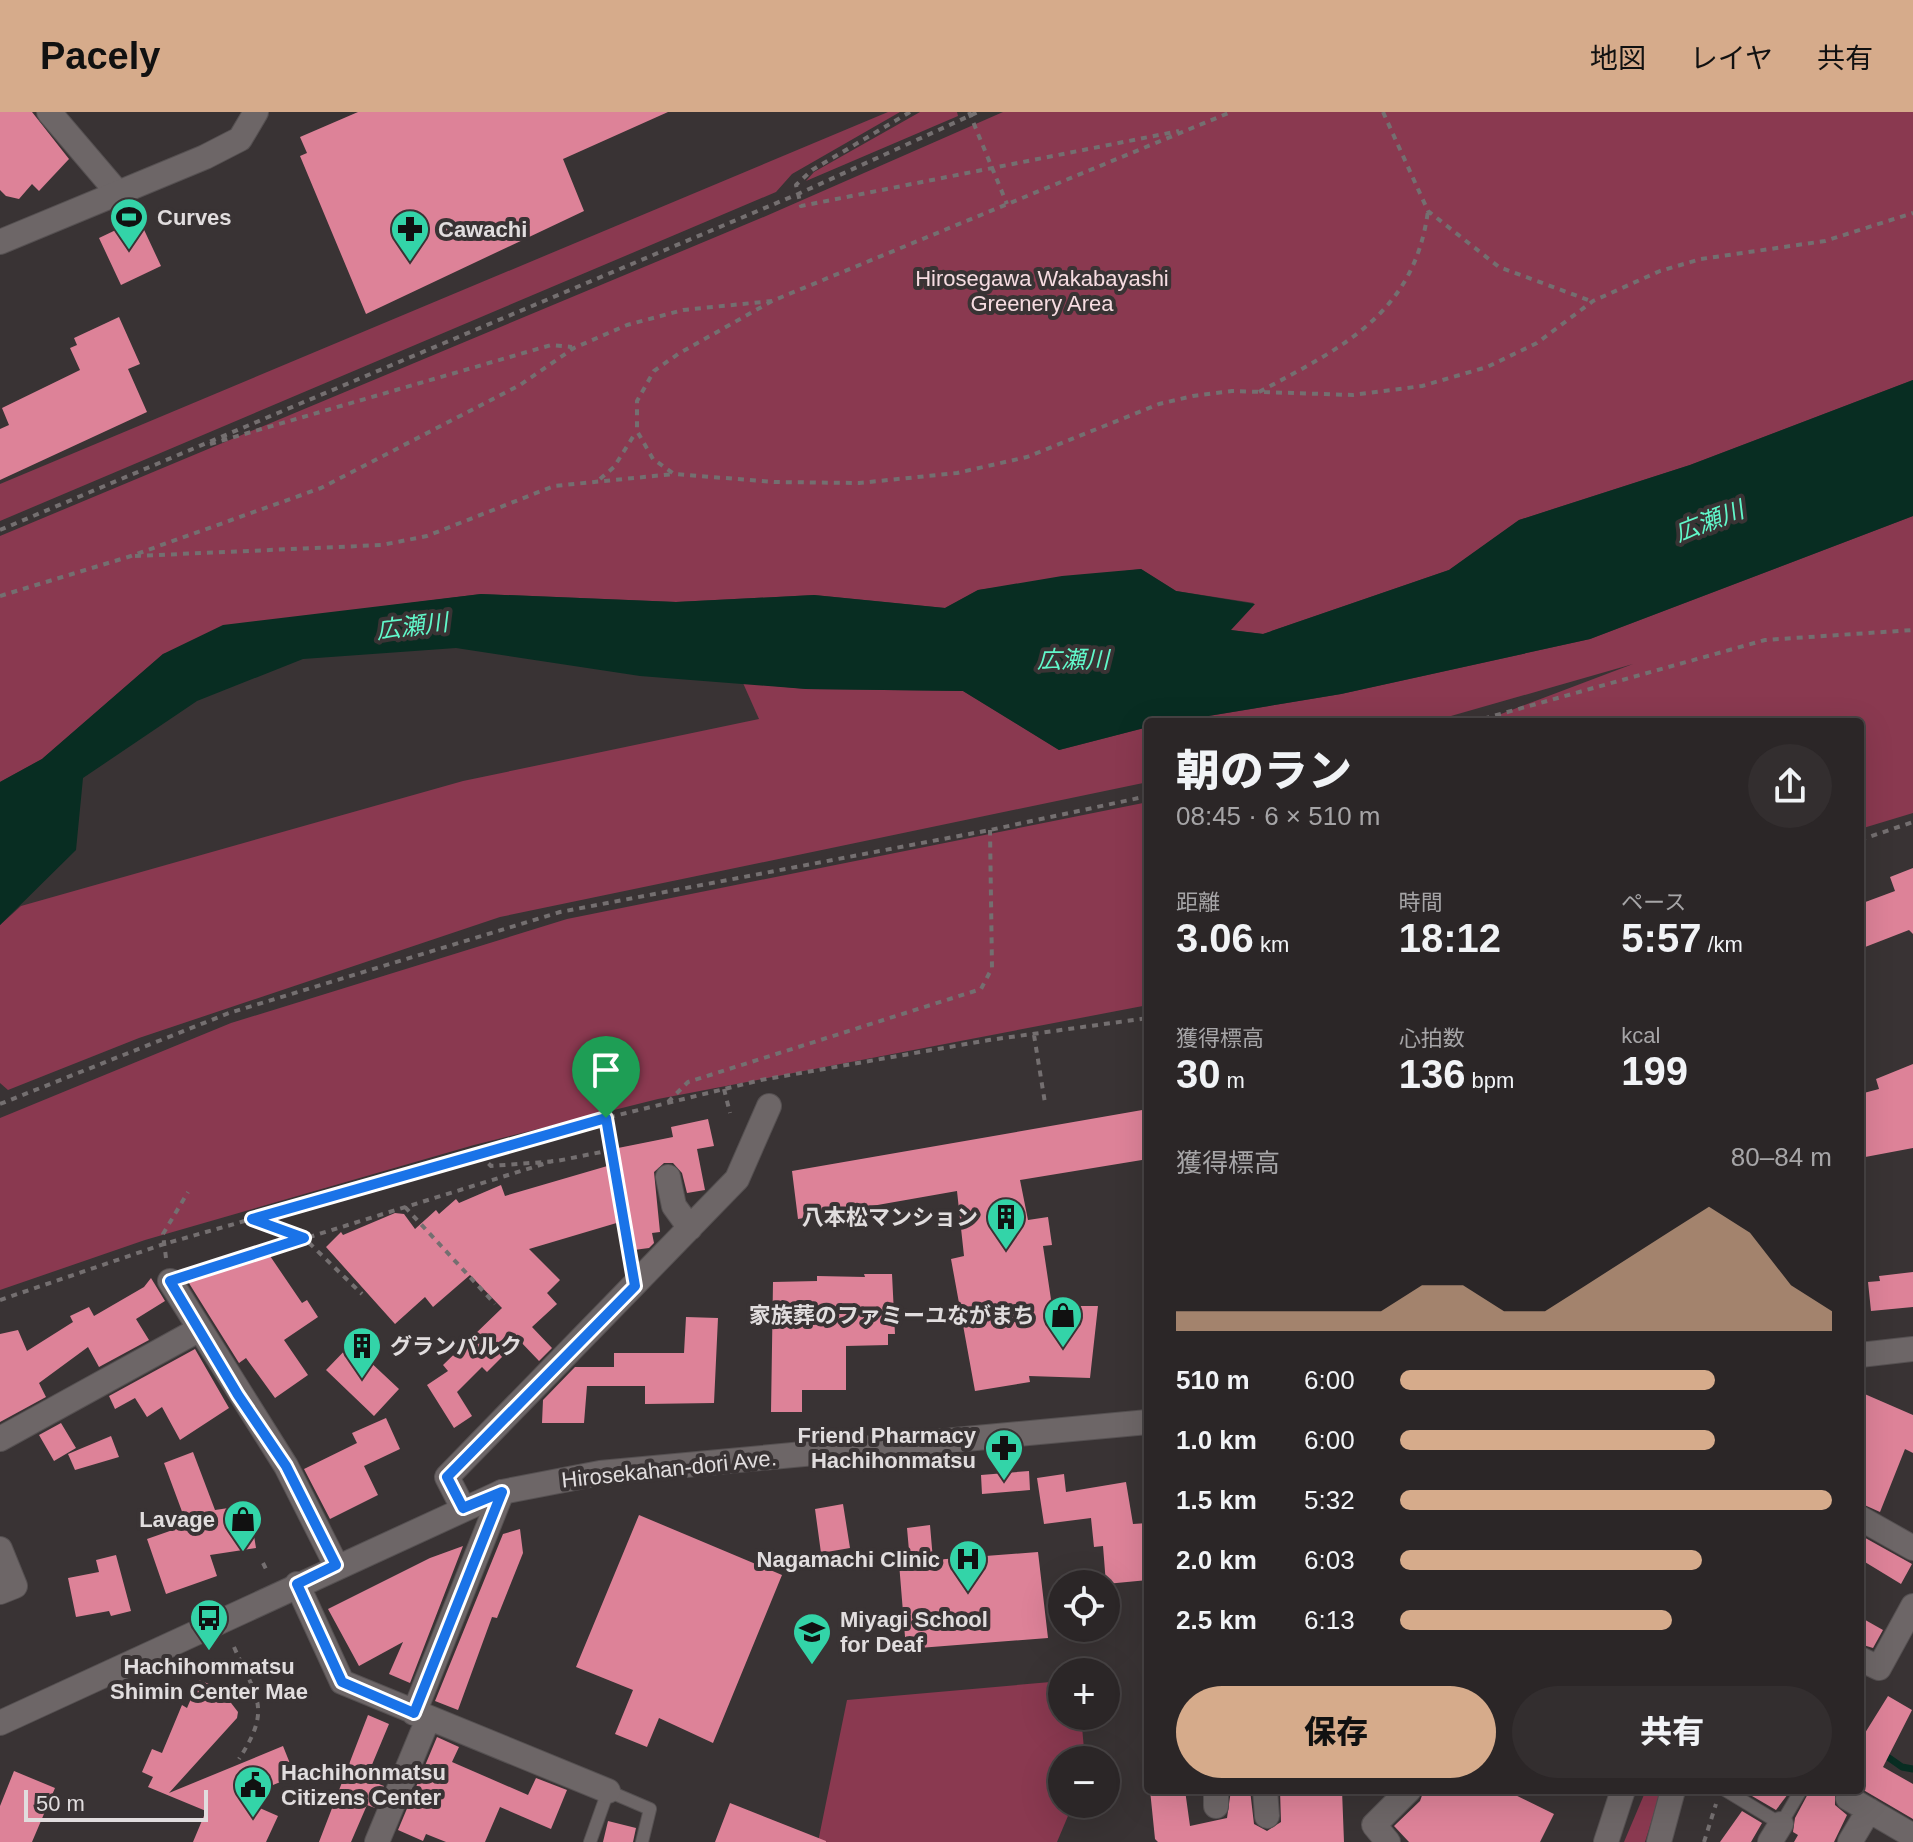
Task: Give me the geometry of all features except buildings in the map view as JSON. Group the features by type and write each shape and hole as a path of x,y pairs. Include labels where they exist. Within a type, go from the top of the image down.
{"street":[{"path":"49,112 118,193"},
{"path":"1,239 118,193 240,139 256,112"},
{"path":"463,1508 447,1477 737,1179 769,1106"},
{"path":"668,1177 674,1206 690,1228"},
{"path":"170,1281 286,1466 336,1565"},
{"path":"0,1439 198,1330"},
{"path":"1864,1355 1913,1349"},
{"name":"Hirosekahan-dori Ave.","path":"0,1723 336,1565 502,1492 600,1473 1144,1422"},
{"path":"377,1842 502,1492"},
{"path":"1864,1520 1913,1548"},
{"path":"0,1549 15,1586 0,1592"},
{"path":"297,1584 342,1682 608,1791"},
{"path":"1864,1661 1879,1668 1904,1650 1913,1606"},
{"path":"1265,1794 1267,1816"},
{"path":"1388,1842 1374,1825 1405,1794"},
{"path":"1606,1842 1622,1794"},
{"path":"1659,1842 1672,1794"},
{"path":"1850,1842 1858,1804 1902,1836"}],"lane":[{"path":"590,1842 608,1791 650,1809 642,1842"},
{"path":"1721,1795 1775,1833 1799,1794"}],"path":[{"path":"910,112 812,170 796,185 801,206 1189,129"},
{"path":"0,530 420,350 798,194 978,112"},
{"path":"674,474 653,459 637,431 637,401 654,371 678,354 772,301 1231,112"},
{"path":"1383,112 1428,211 1499,267 1593,301"},
{"path":"970,114 1007,204"},
{"path":"1257,393 1342,347 1394,301 1414,269 1424,241 1428,211"},
{"path":"128,557 382,545 427,536 554,486 598,480 674,474 775,482 859,483 957,473 1027,457 1159,404 1232,391 1353,395 1422,386 1487,367 1537,343 1593,301 1660,271 1701,259 1825,241 1913,213"},
{"path":"0,596 128,557 321,488 520,385 574,348 627,325 683,310 772,301"},
{"path":"194,449 551,345 574,348"},
{"path":"598,480 614,467 637,431"},
{"path":"1486,718 1765,640 1913,630"},
{"path":"0,1104 229,1013 560,912 990,830 1144,797"},
{"path":"1864,839 1913,822"},
{"path":"666,1103 688,1082 981,989 992,968 990,830"},
{"path":"0,1300 164,1244 666,1103 724,1089 989,1040 1144,1019"},
{"path":"1034,1035 1045,1103"},
{"path":"592,1065 606,1118 635,1286"},
{"path":"724,1089 730,1113"},
{"path":"479,1154 491,1166 553,1161 611,1150"},
{"path":"170,1281 553,1161"},
{"path":"165,1251 163,1234 188,1192"},
{"path":"405,1207 495,1304"},
{"path":"252,1219 304,1238 362,1294"},
{"path":"263,1563 268,1573"},
{"path":"234,1647 260,1713 256,1733 239,1759"},
{"path":"1704,1842 1721,1795"}],"green space":[{"path":"888,112 900,112 792,174 776,192 0,521 0,484"},
{"path":"920,112 957,112 958,116 806,181 814,172"},
{"name":"Hirosegawa Wakabayashi Greenery Area","path":"1003,112 1913,112 1913,380 1690,465 1519,520 1449,570 1263,634 1230,630 1254,603 1176,591 1141,569 978,590 945,608 814,595 676,602 481,594 379,607 163,654 42,759 0,782 0,536 766,216"},
{"path":"1913,516 1913,813 1864,828 1864,718 1491,718 1633,664 1444,718 1196,718 1341,694 1590,639"},
{"path":"743,683 806,689 963,691 1059,750 1144,728 1144,783 500,917 139,1038 8,1090 0,1083 0,925 21,906 463,781 759,719"},
{"path":"1144,803 1144,1006 658,1099 474,1145 145,1240 0,1290 0,1118 231,1023 567,919"},
{"path":"1048,1682 1048,1730 1082,1730 1084,1746 1048,1746 1048,1818 1067,1818 1057,1842 818,1842 847,1700"},
{"path":"1644,1794 1660,1794 1645,1842 1624,1842"}],"water":[{"name":"広瀬川","path":"1913,380 1913,516 1590,639 1341,694 1196,718 1144,718 1144,728 1059,750 963,691 806,689 640,676 456,648 303,659 197,701 83,778 76,850 0,925 0,782 42,759 163,654 223,625 481,594 676,602 814,595 945,608 978,590 1062,576 1141,569 1176,591 1255,604 1231,630 1263,634 1449,570 1519,520 1690,465"}],"waterway":[{"path":"1882,1753 1902,1767 1913,1769"}],"place":[{"name":"Curves","path":"129,251"},
{"name":"Cawachi","path":"410,263"},
{"name":"八本松マンション","path":"1006,1251"},
{"name":"家族葬のファミーユながまち","path":"1063,1349"},
{"name":"グランパルク","path":"362,1380"},
{"name":"Friend Pharmacy Hachihonmatsu","path":"1004,1482"},
{"name":"Lavage","path":"243,1553"},
{"name":"Nagamachi Clinic","path":"968,1593"},
{"name":"Hachihommatsu Shimin Center Mae","path":"209,1652"},
{"name":"Miyagi School for Deaf","path":"812,1666"},
{"name":"Hachihonmatsu Citizens Center","path":"253,1819"}],"route":[{"path":"606,1118 635,1286 447,1477 463,1508 502,1492 414,1713 342,1682 297,1584 336,1565 286,1466 238,1395 170,1281 304,1238 252,1219 606,1118"}]}
